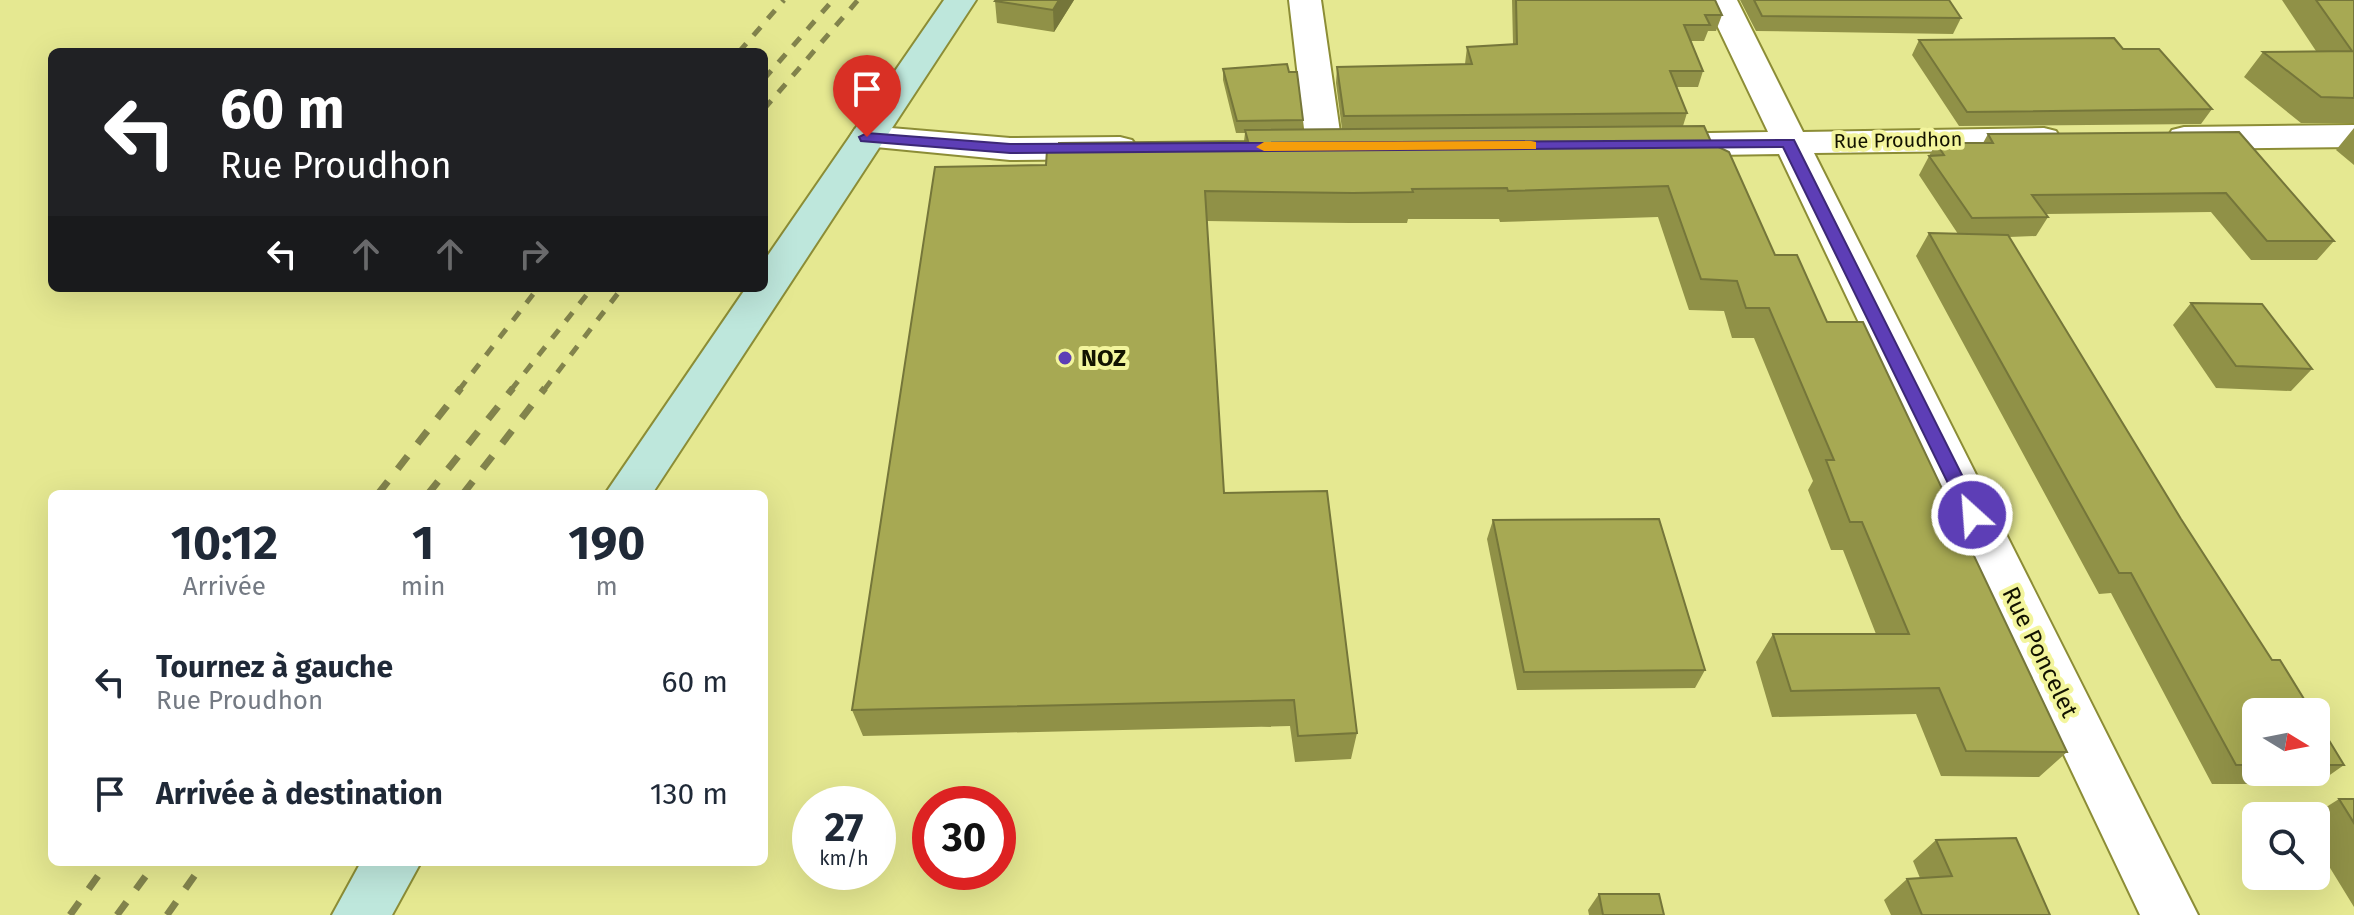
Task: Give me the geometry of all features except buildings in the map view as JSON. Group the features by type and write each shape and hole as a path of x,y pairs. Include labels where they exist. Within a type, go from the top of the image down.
{"main road":[{"path":"768,285 960,0"},
{"path":"631,490 763,292"},
{"path":"360,915 391,866"}],"street":[{"path":"1305,0 1324,146"},
{"name":"Rue Poncelet","path":"1721,0 1788,143 2170,915"},
{"path":"2146,138 2354,136"},
{"path":"867,137 1010,149 1152,148"},
{"name":"Rue Proudhon","path":"1625,145 2082,138"}],"railway":[{"path":"742,48 784,0"},
{"path":"768,74 833,0"},
{"path":"768,104 858,0"},
{"path":"459,390 535,292"},
{"path":"511,390 589,292"},
{"path":"544,390 619,292"},
{"path":"381,490 461,388"},
{"path":"431,490 513,388"},
{"path":"466,490 545,388"},
{"path":"70,915 105,866"},
{"path":"117,915 153,866"},
{"path":"167,915 201,866"}],"slow traffic":[{"path":"1264,147 1531,145"}],"place":[{"name":"NOZ","path":"1065,358"}],"route":[{"path":"867,137 1010,149 1788,143 1972,515"}]}
